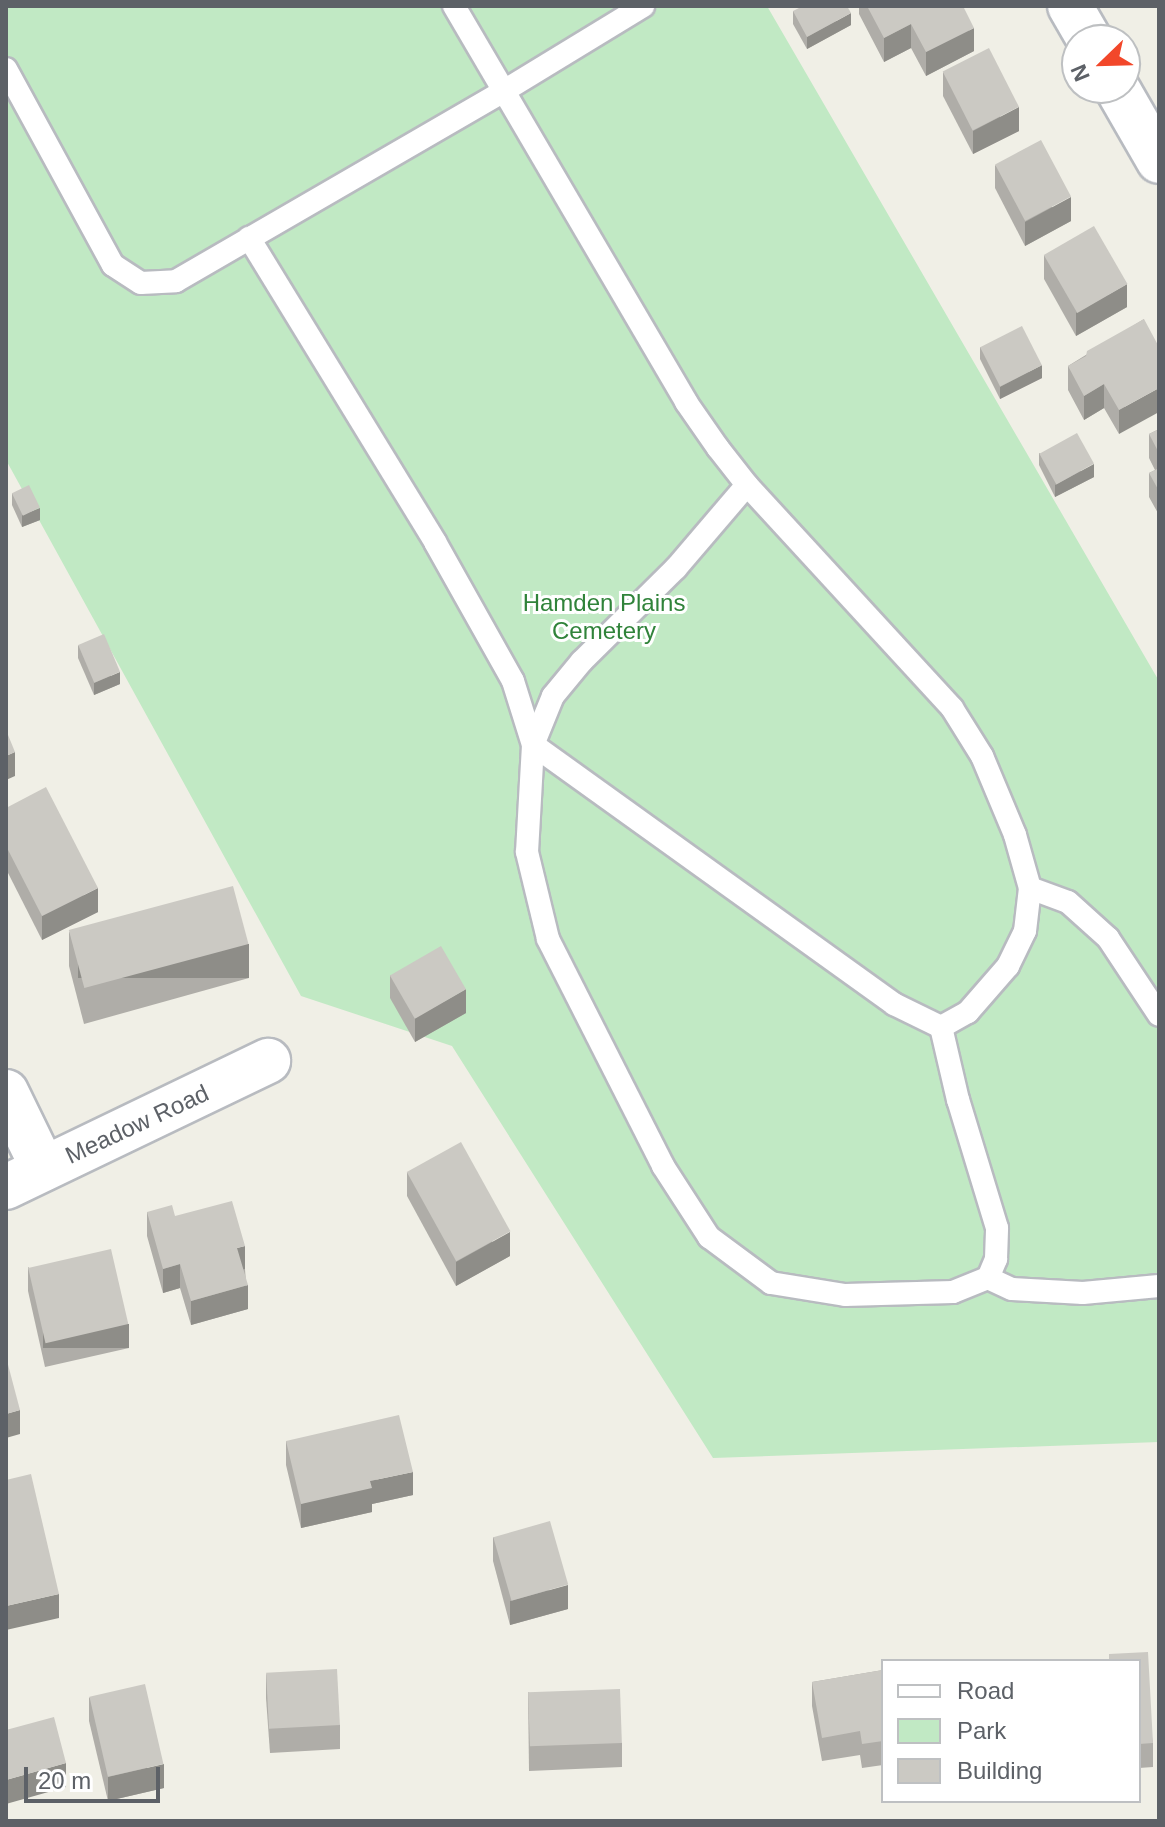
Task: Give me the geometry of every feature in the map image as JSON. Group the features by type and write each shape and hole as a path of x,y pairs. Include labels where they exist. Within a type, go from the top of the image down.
{"street":[{"path":"1070,6 1081,24"},
{"path":"1126,104 1159,161"},
{"name":"Meadow Road","path":"25,1177 268,1061"},
{"path":"6,1092 25,1177"}],"lane":[{"path":"454,6 686,402 747,485 952,708 982,756 1015,835 1030,888 1025,931 1008,966 968,1012 941,1027"},
{"path":"6,69 113,265 141,283 176,281 504,91 643,6"},
{"path":"249,238 466,595 513,681 533,745 894,1004 941,1027"},
{"path":"747,485 676,568 582,661 553,696 533,745 527,852 548,939 663,1166 709,1237 771,1283 845,1295 953,1292 988,1278 996,1259 997,1228 958,1100 941,1027"},
{"path":"1030,888 1068,902 1108,938 1159,1015"},
{"path":"988,1278 1012,1289 1083,1293 1159,1286"}],"green space":[{"name":"Hamden Plains Cemetery","path":"6,6 767,6 1159,681 1159,1442 713,1458 452,1046 301,996 6,460"}],"building":[{"path":"803,6 847,6 851,13 807,37 793,11"},
{"path":"867,6 963,6 974,28 926,52 911,24 884,38"},
{"path":"989,48 1019,107 973,130 943,72"},
{"path":"1041,140 1071,197 1025,221 995,164"},
{"path":"1094,226 1128,284 1077,313 1044,255"},
{"path":"1144,319 1159,347 1159,388 1119,410 1104,384 1084,396 1068,366 1086,356 1087,351"},
{"path":"1022,326 1042,365 1000,387 980,347"},
{"path":"1159,429 1159,453 1149,434"},
{"path":"1077,433 1094,464 1056,484 1039,454"},
{"path":"1159,468 1159,491 1149,473"},
{"path":"29,485 40,507 23,516 12,493"},
{"path":"104,634 120,672 94,683 78,645"},
{"path":"6,730 15,752 6,756"},
{"path":"46,787 98,888 42,916 6,846 6,808"},
{"path":"233,886 249,944 84,988 69,930"},
{"path":"441,946 466,989 415,1019 390,976"},
{"path":"461,1142 510,1231 456,1261 407,1172"},
{"path":"232,1201 245,1246 237,1248 248,1285 191,1301 180,1264 163,1269 147,1212 172,1205 175,1216"},
{"path":"111,1249 128,1324 45,1343 28,1268"},
{"path":"6,1357 20,1410 6,1414"},
{"path":"399,1415 413,1472 370,1481 372,1488 301,1504 286,1441"},
{"path":"31,1474 59,1594 6,1606 6,1480"},
{"path":"550,1521 568,1584 511,1601 493,1537"},
{"path":"1148,1652 1153,1743 1141,1744 1141,1659 1109,1659 1109,1654"},
{"path":"337,1669 340,1725 269,1729 266,1673"},
{"path":"881,1670 881,1741 862,1744 860,1731 822,1738 812,1682"},
{"path":"145,1684 163,1764 108,1777 89,1697"},
{"path":"620,1689 622,1743 530,1746 528,1692"},
{"path":"54,1717 66,1763 6,1780 6,1730"}]}
